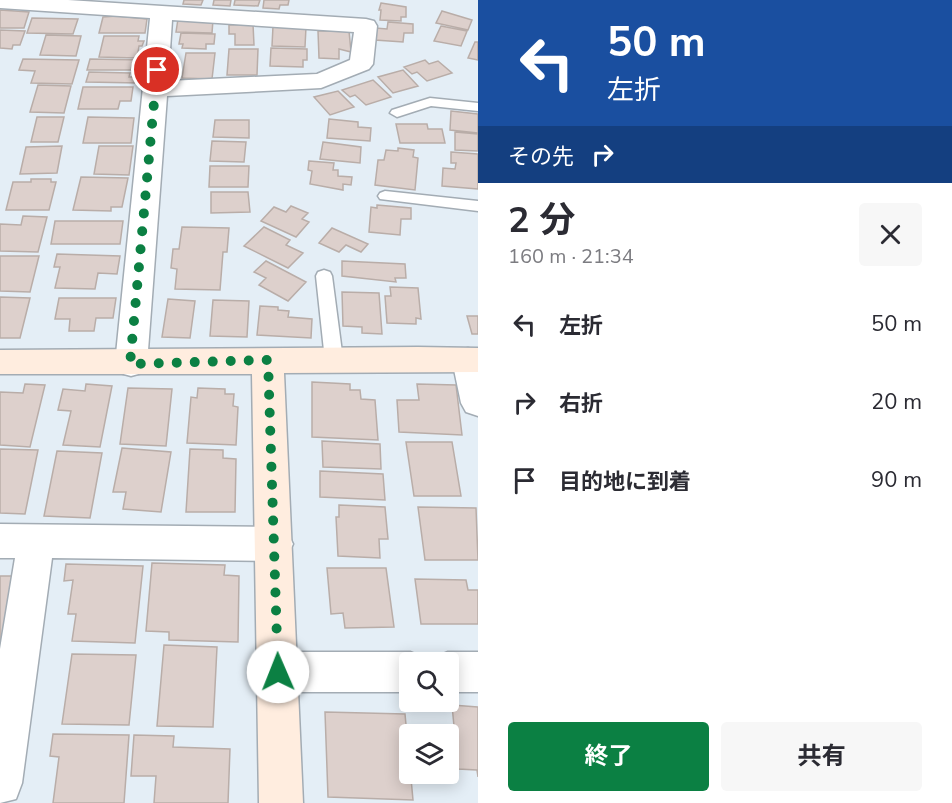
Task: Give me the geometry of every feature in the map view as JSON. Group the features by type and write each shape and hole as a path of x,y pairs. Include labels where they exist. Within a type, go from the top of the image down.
{"street":[{"path":"0,2 366,26 361,64 321,81 155,89"},
{"path":"130,364 162,12"},
{"path":"268,360 281,803"},
{"path":"0,363 130,364 268,360 473,360 478,403"},
{"path":"0,783 18,542 274,544"},
{"path":"278,672 399,672"},
{"path":"459,672 478,672"}],"lane":[{"path":"397,113 430,102 478,107"},
{"path":"385,196 478,206"},
{"path":"324,276 334,360"}],"building":[{"path":"184,0 203,0 201,5 183,4"},
{"path":"214,0 231,0 230,6 213,5"},
{"path":"235,0 260,0 258,6 234,5"},
{"path":"264,0 289,0 288,5 280,5 279,9 263,8"},
{"path":"381,3 406,7 406,17 401,17 401,21 380,20"},
{"path":"0,10 29,12 24,28 0,28"},
{"path":"442,11 472,20 468,30 436,23"},
{"path":"103,17 147,19 145,33 99,33"},
{"path":"32,18 78,19 73,34 27,33"},
{"path":"178,19 213,20 212,33 176,32"},
{"path":"388,22 413,24 413,33 404,33 403,42 375,40 376,28 387,29"},
{"path":"253,24 254,45 235,45 235,34 229,34 229,25"},
{"path":"273,26 306,27 305,47 272,46"},
{"path":"441,26 467,31 461,46 434,41"},
{"path":"0,30 25,31 20,45 13,45 12,49 0,48"},
{"path":"318,31 349,31 351,52 339,49 339,59 319,58"},
{"path":"181,33 215,34 214,44 206,44 206,49 182,48 183,44 179,44"},
{"path":"46,35 81,36 76,56 40,55"},
{"path":"104,36 139,36 138,41 144,41 142,46 139,46 137,58 99,57"},
{"path":"475,42 478,42 478,60 468,58"},
{"path":"271,48 307,49 307,60 303,60 303,67 270,66"},
{"path":"229,49 258,49 257,75 227,75"},
{"path":"186,53 215,53 212,79 182,78"},
{"path":"23,59 79,60 72,84 31,83 35,71 19,70"},
{"path":"90,59 142,60 141,65 132,65 131,70 87,70"},
{"path":"425,60 429,64 438,61 452,73 427,81 417,72 412,74 404,67"},
{"path":"403,70 418,86 393,93 378,77"},
{"path":"89,72 130,73 129,77 140,77 139,83 86,82"},
{"path":"373,80 391,97 366,105 355,95 350,97 342,90"},
{"path":"38,85 71,86 64,113 30,112"},
{"path":"83,87 133,87 131,101 120,101 118,109 78,109"},
{"path":"338,91 354,107 330,115 314,97"},
{"path":"451,111 478,114 478,133 450,130"},
{"path":"37,117 64,117 58,142 31,142"},
{"path":"88,117 134,118 131,143 83,143"},
{"path":"329,119 358,122 358,127 371,128 370,141 327,138"},
{"path":"215,120 249,120 249,138 213,137"},
{"path":"396,124 427,124 428,129 442,129 445,143 400,143"},
{"path":"455,132 478,134 478,151 455,150"},
{"path":"212,141 246,142 244,162 210,161"},
{"path":"323,142 361,147 360,163 320,159"},
{"path":"62,146 57,173 20,174 26,147"},
{"path":"99,146 133,146 129,175 94,174"},
{"path":"398,148 414,150 413,157 418,158 415,190 375,185 378,160 384,160 386,150 398,151"},
{"path":"451,152 478,154 478,189 442,186 443,168 455,169 456,163 451,163"},
{"path":"309,161 334,163 333,170 338,170 338,176 352,177 351,185 343,184 343,190 310,184 312,171 308,170"},
{"path":"210,166 249,166 248,187 209,187"},
{"path":"81,177 128,178 122,207 111,207 111,211 73,210"},
{"path":"31,179 51,179 51,182 56,182 49,210 6,210 13,182 31,182"},
{"path":"211,192 248,192 250,212 211,213"},
{"path":"377,205 411,208 411,219 401,219 400,235 369,232 371,207 377,208"},
{"path":"291,206 308,213 302,219 309,222 296,237 261,221 274,207 286,212"},
{"path":"23,216 47,217 38,252 0,251 0,224 21,225"},
{"path":"55,221 123,221 120,244 51,244"},
{"path":"182,227 229,228 227,252 223,252 220,290 175,289 177,269 171,268 173,249 179,249"},
{"path":"264,227 290,240 286,245 303,253 288,268 244,246"},
{"path":"332,228 368,244 361,252 346,245 339,252 319,243"},
{"path":"57,254 120,256 117,274 98,273 95,289 55,288 60,267 54,267"},
{"path":"0,256 39,256 30,292 0,291"},
{"path":"266,261 306,282 288,301 259,285 266,278 254,272"},
{"path":"342,261 405,264 406,278 395,278 396,282 342,276"},
{"path":"390,287 418,288 421,319 416,318 416,324 387,323 385,296 391,296"},
{"path":"342,292 379,293 382,334 362,333 362,327 343,326"},
{"path":"0,297 30,298 20,338 0,338"},
{"path":"59,298 116,298 113,318 96,318 94,331 69,331 70,319 55,319"},
{"path":"168,299 195,301 190,338 162,337"},
{"path":"213,300 249,301 247,337 210,336"},
{"path":"260,306 278,307 278,310 289,311 288,317 312,319 311,338 257,335"},
{"path":"467,316 478,316 478,334 472,334"},
{"path":"312,382 350,384 350,390 360,390 361,399 375,400 378,440 312,437"},
{"path":"25,384 45,385 30,447 0,445 0,392 23,393"},
{"path":"86,384 112,386 100,447 63,445 71,411 58,410 63,389 85,391"},
{"path":"417,384 456,385 462,435 399,432 397,400 419,400"},
{"path":"128,388 172,389 166,446 120,444"},
{"path":"198,388 225,389 225,394 234,394 233,406 238,407 236,445 187,443 191,397 197,398"},
{"path":"322,441 380,444 381,469 323,467"},
{"path":"406,442 452,442 461,496 414,496"},
{"path":"122,448 171,452 161,512 123,509 126,492 113,492"},
{"path":"0,449 38,450 25,514 0,513"},
{"path":"190,449 223,450 223,458 236,459 235,512 186,512"},
{"path":"57,451 102,453 90,518 44,516"},
{"path":"320,471 383,474 385,500 320,497"},
{"path":"339,505 385,507 388,539 379,539 380,558 338,556 336,517 339,517"},
{"path":"418,507 476,508 478,560 425,560"},
{"path":"152,563 225,565 224,575 239,576 238,642 169,640 169,632 146,631"},
{"path":"66,564 143,566 135,643 72,641 76,614 68,614 73,580 64,581"},
{"path":"327,568 386,568 394,627 345,628 343,613 331,614"},
{"path":"0,576 13,576 0,661"},
{"path":"415,579 466,580 468,590 478,590 478,624 421,624"},
{"path":"164,645 217,647 213,727 157,726"},
{"path":"72,654 136,655 129,725 62,724"},
{"path":"459,706 478,707 478,777 477,770 459,769 459,724 454,724 453,712 459,712"},
{"path":"325,712 405,714 406,724 399,724 399,784 412,784 413,800 328,797"},
{"path":"53,734 129,735 124,803 53,803 59,757 50,756"},
{"path":"134,735 174,736 173,747 230,749 228,803 154,803 156,776 131,776"}],"route":[{"path":"157,70 130,364 268,360 278,672"}]}
